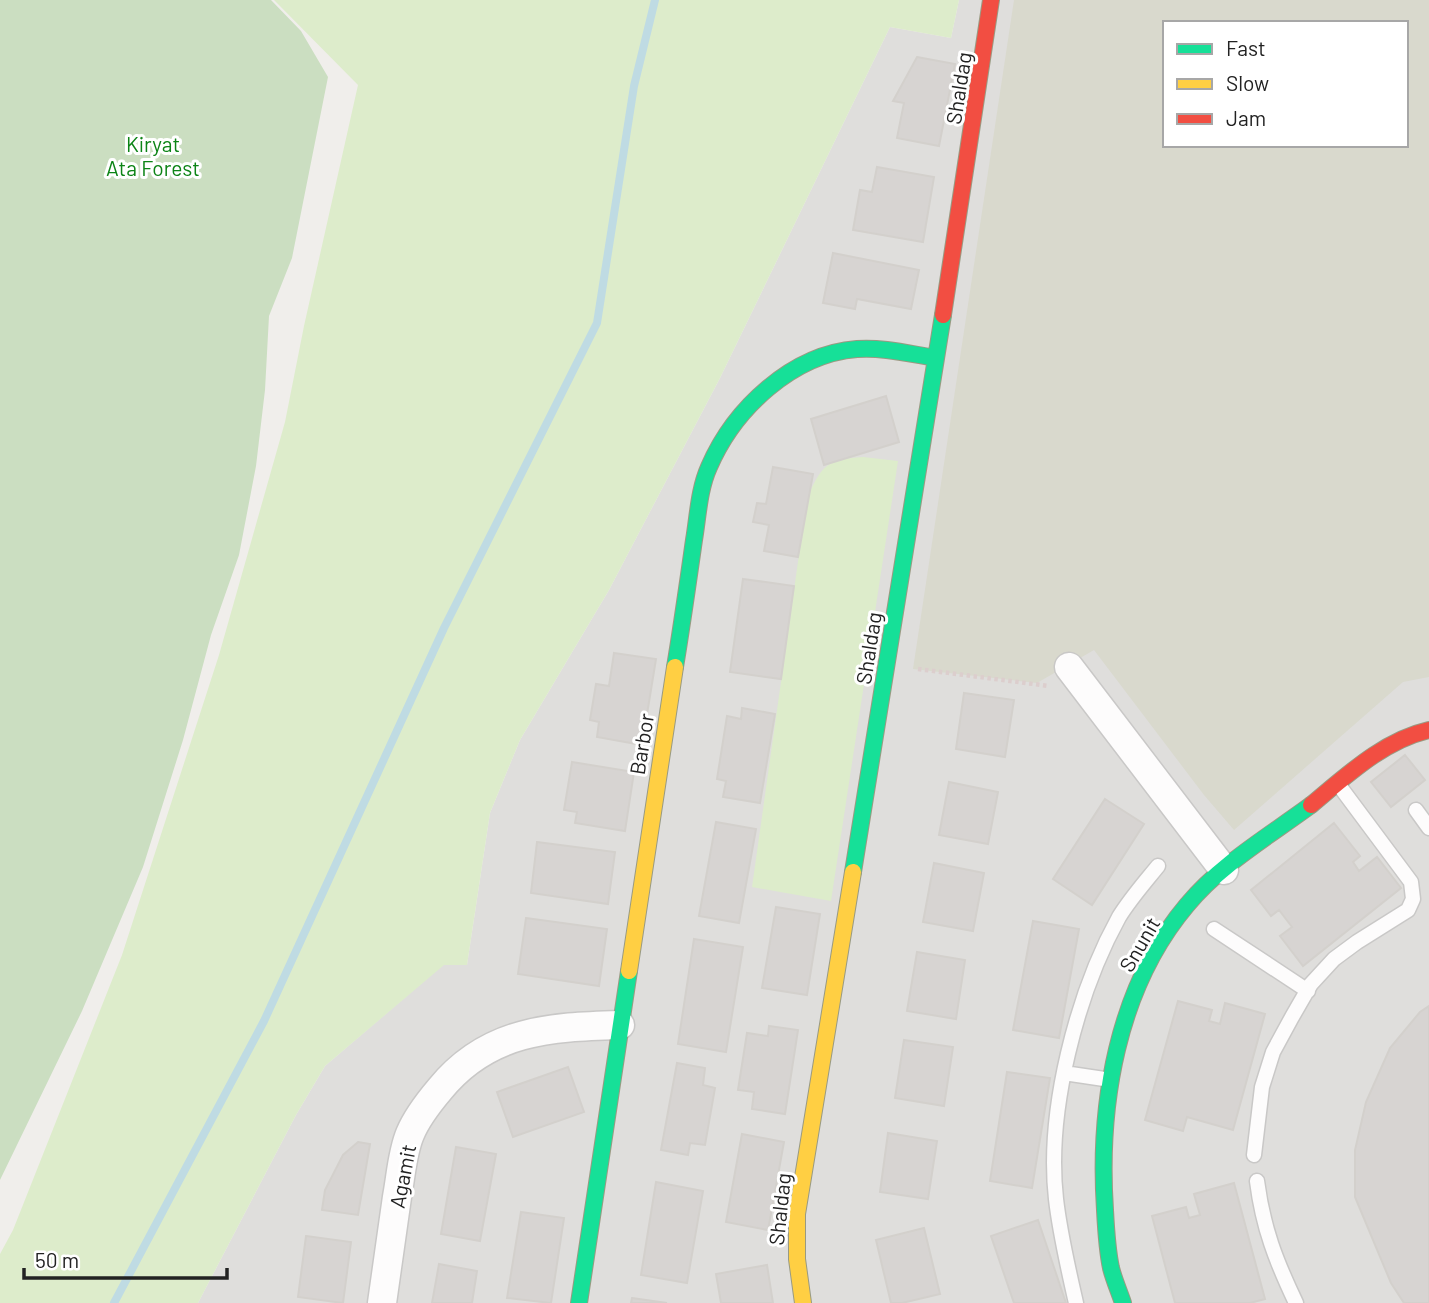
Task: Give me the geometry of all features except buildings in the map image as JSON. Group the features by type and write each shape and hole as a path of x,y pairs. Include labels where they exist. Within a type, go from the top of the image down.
{"street":[{"name":"Shaldag","path":"803,1303 797,1277 797,1214 936,358 991,0"},
{"name":"Barbor","path":"579,1303 699,509 708,469 723,440 759,396 801,366 831,353 856,349 936,358"},
{"path":"1071,670 1224,870"},
{"name":"Snunit","path":"1123,1303 1111,1265 1104,1199 1105,1141 1111,1080 1139,982 1160,943 1187,905 1224,870 1404,736 1417,730 1429,730"},
{"name":"Agamit","path":"382,1303 403,1162 410,1133 426,1105 449,1077 501,1041 558,1027 620,1025"}],"lane":[{"path":"1254,1155 1262,1087 1273,1052 1308,991 1334,959 1408,910 1413,899 1411,882 1338,783"},
{"path":"1416,810 1429,828"},
{"path":"1076,1303 1055,1196 1055,1139 1064,1073 1075,1022 1095,964 1121,914 1158,866"},
{"path":"1214,929 1308,991"},
{"path":"1064,1073 1111,1080"},
{"path":"1257,1181 1261,1215 1269,1242 1296,1303"}],"path":[{"path":"886,665 1053,686 1071,670"}],"shaded area":[{"path":"959,0 1429,0 1429,1303 198,1303 296,1115 325,1066 444,964 467,965 490,813 520,740 609,590 720,378 890,27 951,38"},
{"path":"1014,0 1429,0 1429,677 1403,682 1234,830 1204,795 1094,650 1037,683 913,669"}],"green space":[{"name":"Kiryat Ata Forest","path":"0,0 271,0 301,31 328,77 292,258 269,316 265,390 256,466 239,555 211,635 183,740 143,867 82,1011 0,1180"},
{"path":"274,0 959,0 951,38 890,27 720,378 609,590 520,740 490,813 467,965 444,965 325,1066 296,1115 198,1303 0,1303 0,1254 13,1230 122,955 219,655 285,422 358,85"},
{"path":"863,457 898,461 831,901 752,887 807,498 817,478 827,466 841,460"}],"waterway":[{"path":"114,1303 264,1021 444,628 597,323 634,86 655,0"}],"traffic: fast":[{"path":"853,872 943,315"},
{"path":"675,667 703,484 720,445 750,405 788,373 833,353 877,349 936,358"},
{"path":"1123,1303 1109,1254 1104,1170 1109,1089 1128,1010 1163,938 1200,890 1262,839 1311,805"},
{"path":"579,1303 629,971"}],"traffic: slow":[{"path":"629,971 675,667"},
{"path":"803,1303 797,1259 797,1214 853,872"}],"traffic: jam":[{"path":"943,315 991,0"},
{"path":"1311,805 1381,750 1429,730"}]}
